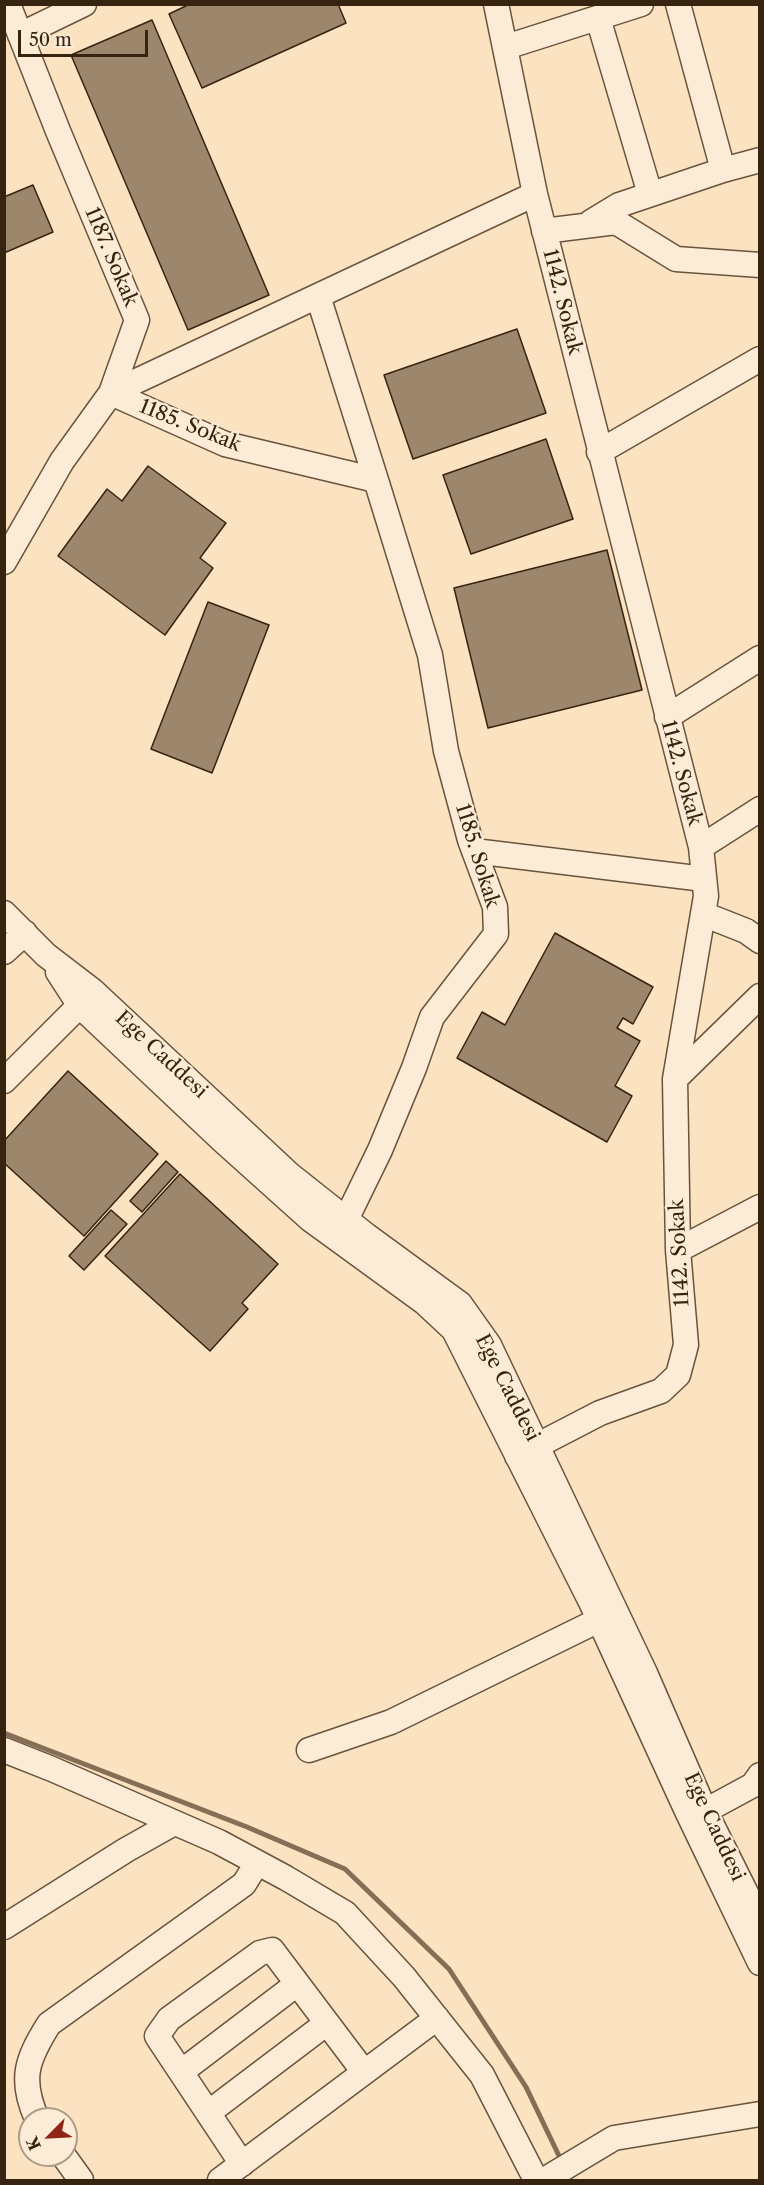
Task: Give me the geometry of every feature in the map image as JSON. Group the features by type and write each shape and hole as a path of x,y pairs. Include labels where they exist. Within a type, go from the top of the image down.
{"street":[{"name":"1187. Sokak","path":"4,562 62,461 111,393 137,320 8,4"},
{"path":"20,34 84,4"},
{"name":"1142. Sokak","path":"496,4 535,194 701,847 706,896 675,1079 678,1250 686,1346 678,1375 661,1392 600,1413 527,1451"},
{"path":"506,47 641,4"},
{"path":"678,4 723,170"},
{"path":"598,18 650,194"},
{"path":"586,226 619,205 759,160"},
{"path":"111,393 535,194"},
{"path":"544,231 616,222 676,259 759,265"},
{"name":"1185. Sokak","path":"318,296 430,655 446,751 474,850 495,907 496,934 432,1017 384,1140 341,1229"},
{"path":"599,452 759,359"},
{"name":"1185. Sokak","path":"111,393 225,444 376,480"},
{"path":"667,717 759,658"},
{"path":"701,847 759,809"},
{"path":"474,850 704,879"},
{"path":"4,913 222,1140 310,1219 341,1229 454,1330 527,1451 599,1620 759,1963"},
{"path":"703,914 746,931 759,941"},
{"path":"4,952 25,933"},
{"path":"675,1079 759,996"},
{"path":"4,1082 87,998"},
{"path":"678,1250 759,1208"},
{"name":"Ege Caddesi","path":"527,1451 640,1664 705,1811 759,1918"},
{"path":"309,1750 391,1722 599,1620"},
{"path":"4,1750 219,1842 345,1913 404,1977 482,2075 536,2181"},
{"path":"705,1811 753,1785 759,1774"},
{"path":"4,1927 174,1823"},
{"path":"32,2107 26,2076 35,2046 49,2024 244,1884 257,1863"},
{"path":"242,2164 157,2036 169,2019 260,1953 272,1950 364,2072"},
{"path":"181,2072 297,1984"},
{"path":"220,2181 437,2018"},
{"path":"208,2113 327,2023"},
{"path":"544,2181 614,2138 759,2114"},
{"path":"71,2167 81,2181"}],"building":[{"path":"190,4 338,4 346,23 202,88 169,14"},
{"path":"152,20 269,295 188,330 71,55"},
{"path":"33,185 53,232 4,253 4,197"},
{"path":"517,329 546,413 413,459 384,375"},
{"path":"546,439 573,519 471,554 443,475"},
{"path":"148,466 226,523 200,558 213,568 165,635 58,556 107,489 122,501"},
{"path":"607,550 642,690 488,728 454,588"},
{"path":"208,602 269,625 212,773 151,749"},
{"path":"555,933 653,987 633,1024 623,1018 617,1028 640,1041 615,1086 632,1096 607,1142 457,1058 482,1012 505,1025"},
{"path":"68,1071 158,1154 84,1236 4,1163 4,1141"},
{"path":"166,1161 178,1172 142,1212 130,1201"},
{"path":"180,1174 278,1264 242,1303 248,1309 210,1351 105,1256"},
{"path":"111,1210 127,1224 84,1270 69,1256"}],"waterway":[{"path":"4,1733 247,1827 345,1869 449,1969 526,2087 561,2160"}]}
